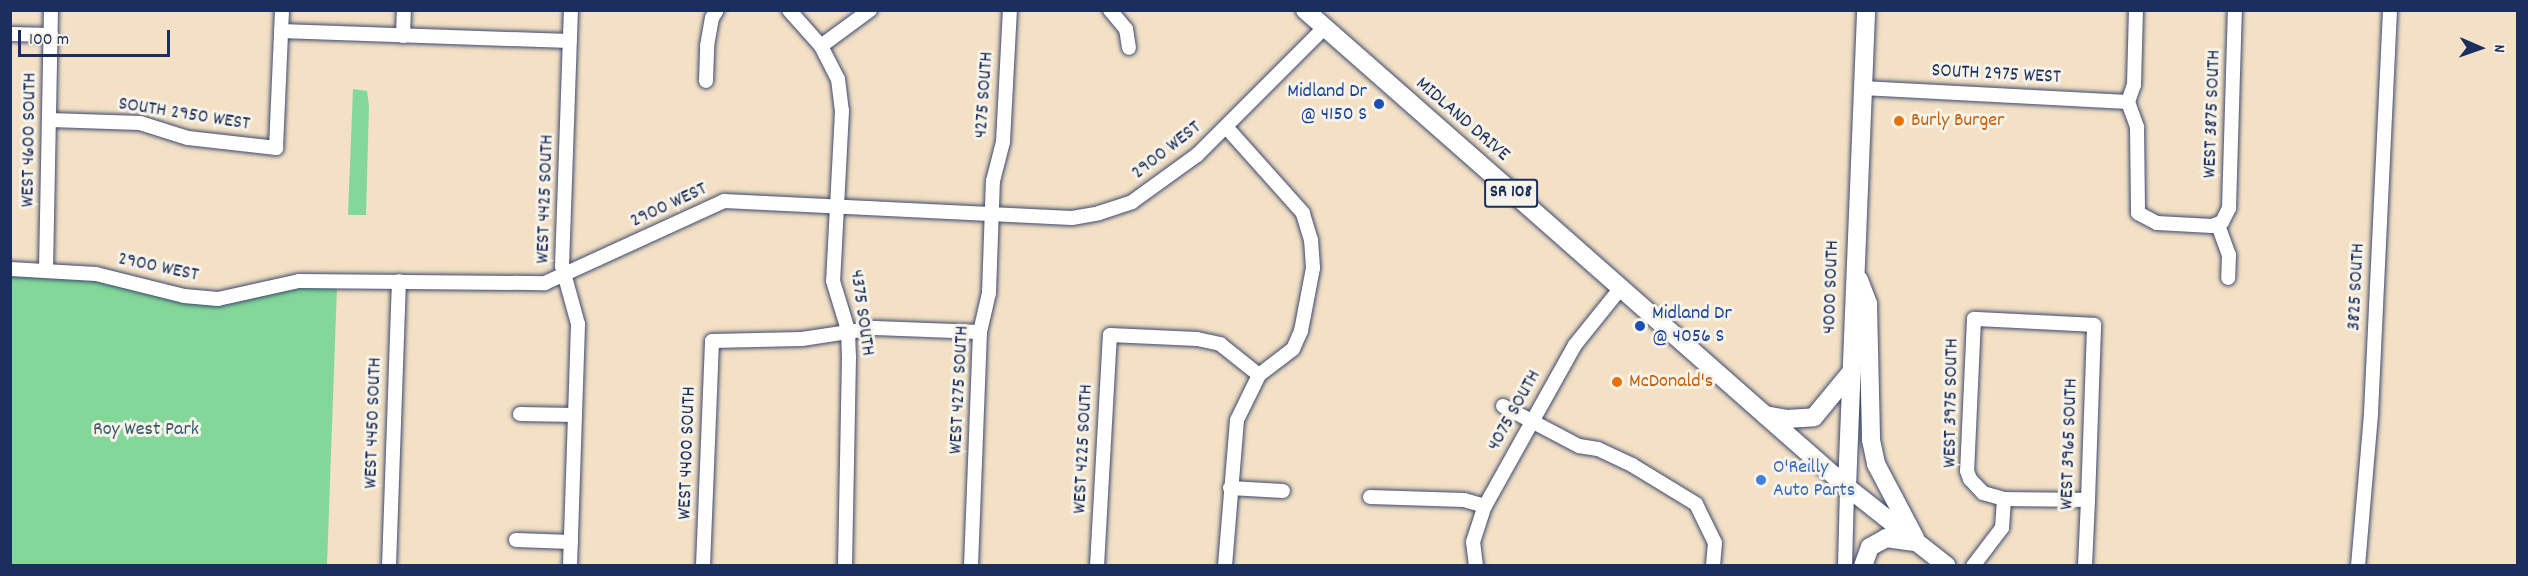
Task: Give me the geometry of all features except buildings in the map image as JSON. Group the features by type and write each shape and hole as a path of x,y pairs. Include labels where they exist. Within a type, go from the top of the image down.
{"main road":[{"name":"MIDLAND DRIVE","path":"1305,10 1323,29 1847,487 1947,566"},
{"name":"4000 SOUTH","path":"1847,487 1866,10"},
{"path":"1856,269 1868,304 1871,440 1876,464 1917,542"},
{"path":"1764,414 1788,419 1814,417 1852,371"},
{"path":"1863,566 1870,547 1886,538 1917,542"}],"street":[{"name":"WEST 4600 SOUTH","path":"46,270 51,10"},
{"path":"282,10 281,31 570,41"},
{"path":"403,36 404,10"},
{"name":"WEST 4425 SOUTH","path":"570,566 578,324 563,278 571,10"},
{"path":"706,81 706,45 712,18 717,10"},
{"name":"4375 SOUTH","path":"789,10 821,46 838,79 842,111 833,281 848,330 845,566"},
{"path":"821,46 870,10"},
{"name":"4275 SOUTH","path":"993,182 1003,142 1010,10"},
{"path":"1110,10 1126,29 1129,48"},
{"path":"2136,10 2134,85 2128,102 2137,127 2138,213 2157,223 2221,221"},
{"name":"WEST 3875 SOUTH","path":"2228,278 2229,255 2221,221 2229,208 2235,10"},
{"name":"3825 SOUTH","path":"2358,566 2371,413 2390,10"},
{"name":"2900 WEST","path":"10,269 96,274 184,296 218,298 299,281 545,283 563,278 724,201 992,212 1072,218 1132,202 1171,176 1226,127 1323,29"},
{"name":"SOUTH 2950 WEST","path":"50,120 140,123 188,138 276,148 281,31"},
{"path":"10,34 51,35"},
{"name":"SOUTH 2975 WEST","path":"1862,88 2128,102"},
{"path":"1225,566 1236,420 1259,375 1297,354 1313,268 1311,240 1303,213 1226,127"},
{"name":"WEST 4275 SOUTH","path":"971,566 980,332 989,293 993,182"},
{"name":"WEST 4450 SOUTH","path":"389,566 399,281"},
{"name":"4075 SOUTH","path":"1476,566 1473,542 1485,506 1575,345 1620,289"},
{"name":"WEST 3965 SOUTH","path":"1974,319 2094,325 2085,566"},
{"name":"WEST 3975 SOUTH","path":"1974,319 1967,471 1975,486 1983,493 2004,499"},
{"path":"848,330 980,332"},
{"name":"WEST 4400 SOUTH","path":"703,566 712,341 802,339 848,330"},
{"name":"WEST 4225 SOUTH","path":"1097,566 1110,335 1197,339 1220,344 1259,375"},
{"path":"1503,406 1579,446 1598,449 1632,465 1696,504 1715,543 1713,566"},
{"path":"520,414 575,415"},
{"name":"4000 SOUTH","path":"1845,566 1847,487"},
{"path":"1230,488 1283,491"},
{"path":"1370,497 1464,500 1485,506"},
{"path":"1973,566 2002,528 2004,499 2088,500"},
{"path":"516,540 571,542"}],"green space":[{"path":"353,89 367,91 369,106 366,215 348,215"},
{"name":"Roy West Park","path":"11,276 94,277 190,302 311,285 337,286 327,565 11,565"}],"place":[{"name":"Midland Dr @ 4150 S","path":"1379,104"},
{"name":"Burly Burger","path":"1899,121"},
{"name":"Midland Dr @ 4056 S","path":"1640,326"},
{"name":"McDonald's","path":"1617,382"},
{"name":"O'Reilly Auto Parts","path":"1761,480"}]}
